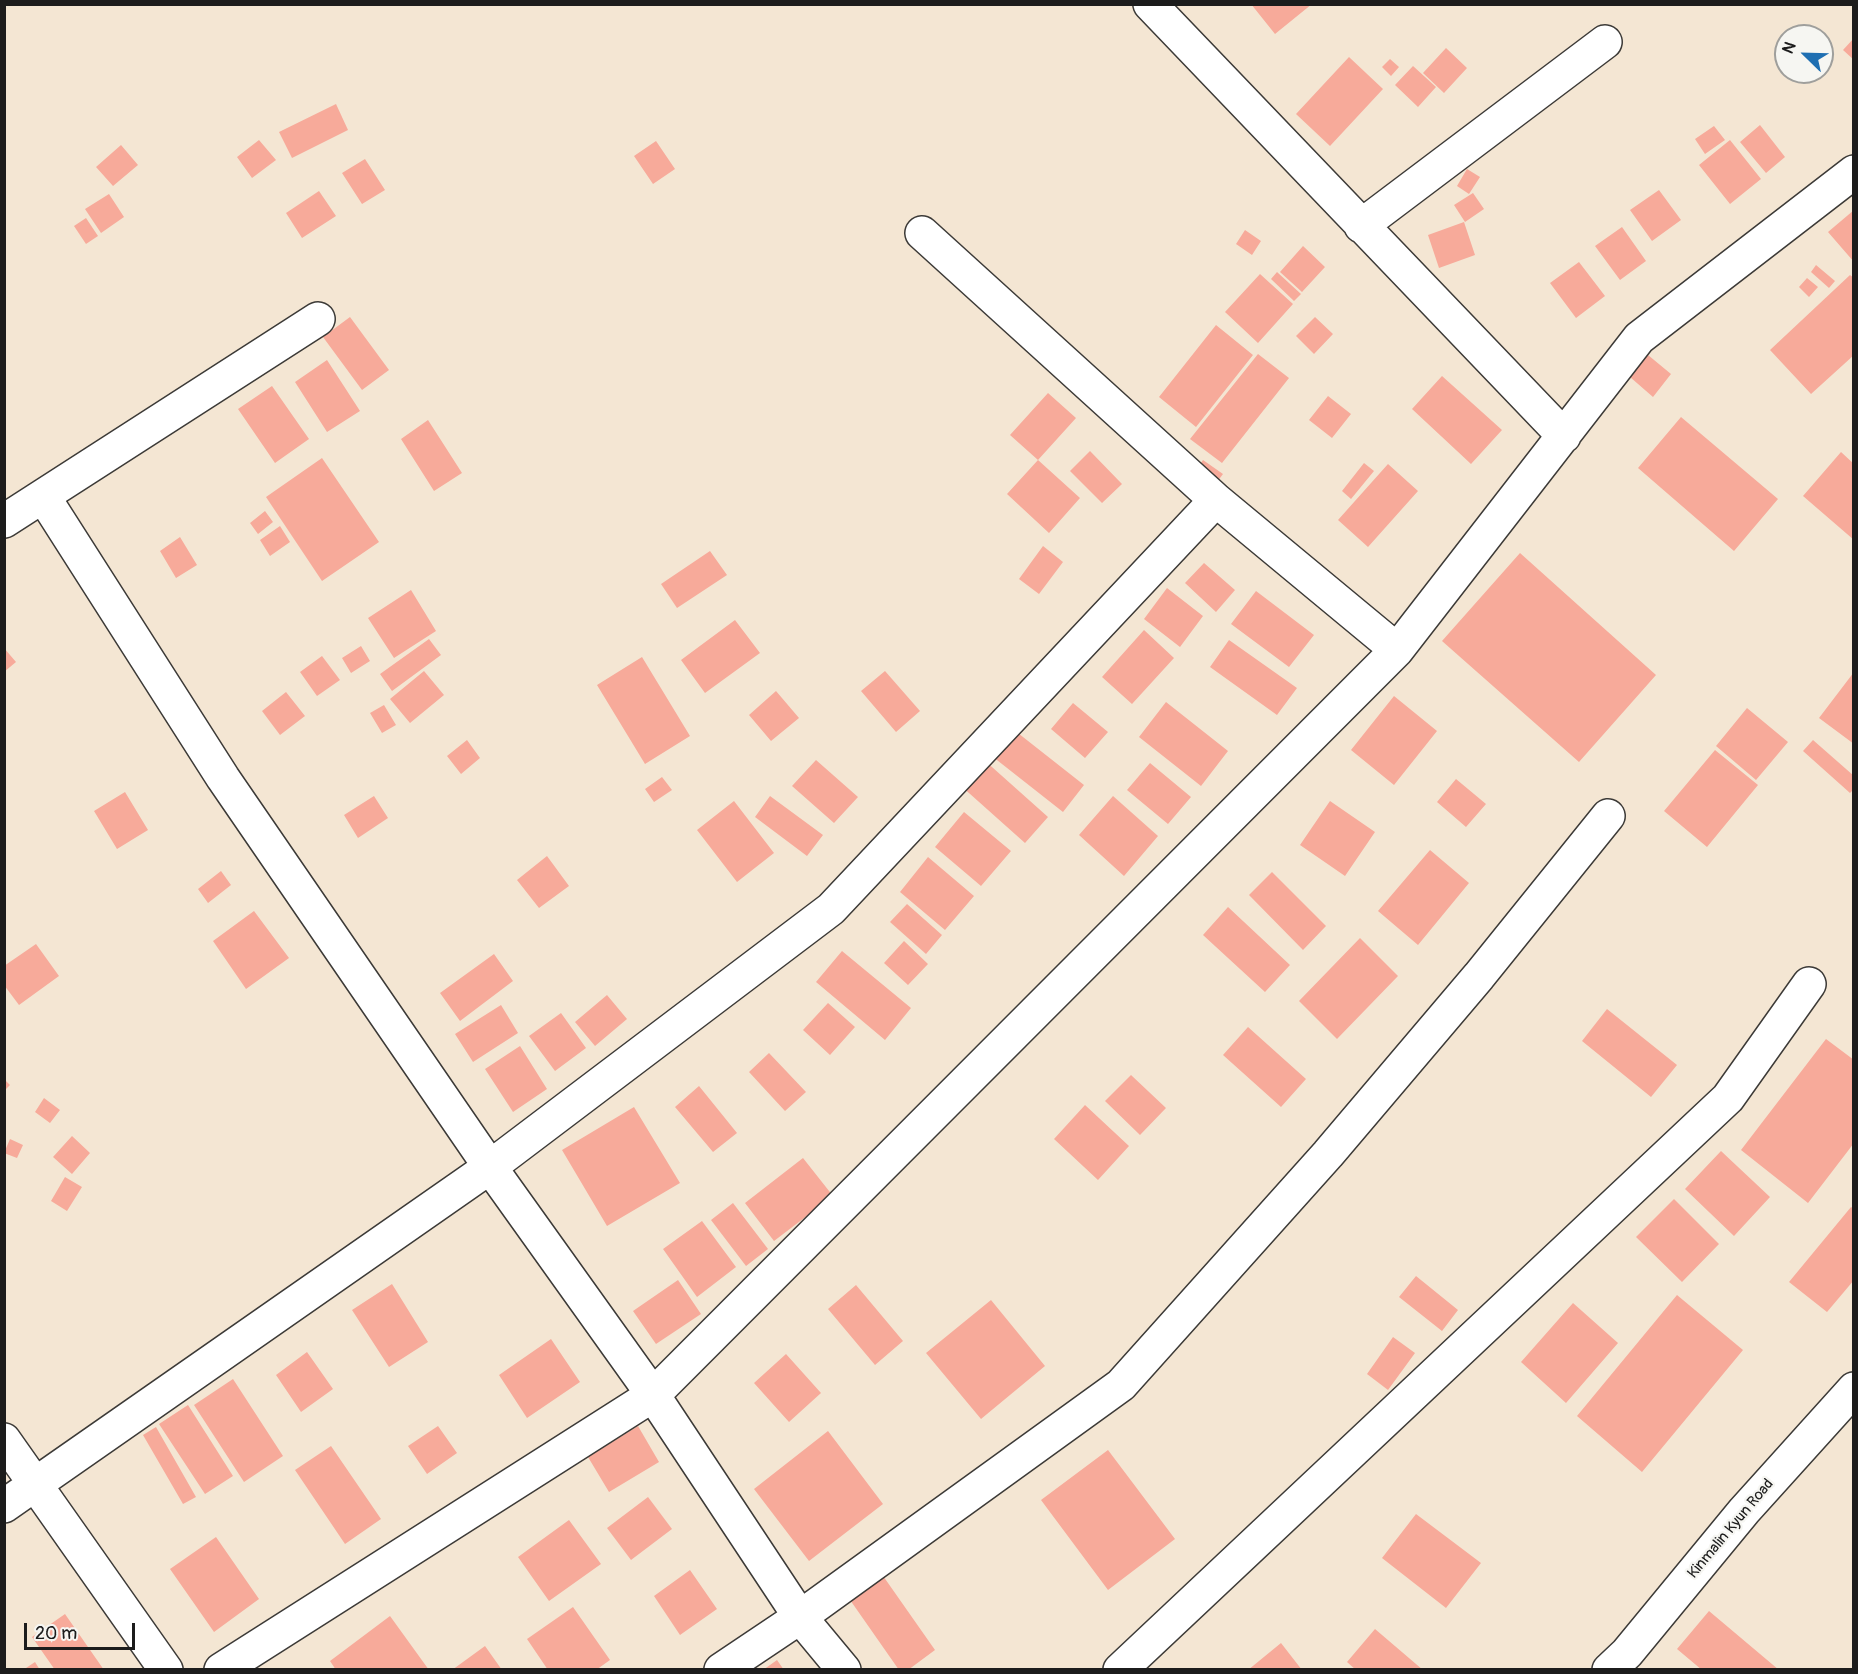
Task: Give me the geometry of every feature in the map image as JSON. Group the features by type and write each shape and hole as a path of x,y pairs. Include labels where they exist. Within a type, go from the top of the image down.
{"street":[{"path":"1150,4 1564,436"},
{"path":"1361,226 1605,42"},
{"path":"220,1670 653,1395 1397,650 1639,338 1854,172"},
{"path":"922,233 1215,500 1397,650"},
{"path":"4,521 318,319"},
{"path":"43,496 223,777 490,1167 653,1395 801,1617 844,1670"},
{"path":"4,1506 38,1485 490,1167 831,909 1215,500"},
{"path":"721,1670 801,1617 1120,1385 1328,1154 1479,976 1608,816"},
{"path":"1120,1670 1728,1098 1809,984"},
{"name":"Kinmalin Kyun Road","path":"1609,1670 1627,1653 1744,1511 1854,1389"},
{"path":"4,1440 38,1485 166,1670"}],"building":[{"path":"1251,4 1312,4 1275,34"},
{"path":"1854,38 1854,60 1843,50"},
{"path":"1446,48 1467,68 1444,93 1423,73"},
{"path":"1349,57 1383,89 1330,146 1296,114"},
{"path":"1390,59 1399,67 1391,76 1382,67"},
{"path":"1413,66 1436,87 1418,107 1395,85"},
{"path":"336,104 348,130 292,158 279,132"},
{"path":"1760,125 1785,157 1766,173 1740,142"},
{"path":"1714,126 1725,140 1705,154 1695,139"},
{"path":"259,140 276,160 252,178 237,157"},
{"path":"1730,140 1761,179 1730,204 1699,165"},
{"path":"656,141 675,169 653,184 634,156"},
{"path":"121,145 138,165 113,186 96,167"},
{"path":"365,159 385,190 362,204 342,173"},
{"path":"1467,169 1480,177 1469,194 1457,186"},
{"path":"1659,190 1681,220 1652,241 1630,210"},
{"path":"319,191 336,216 302,238 286,213"},
{"path":"1473,193 1484,209 1465,222 1454,205"},
{"path":"109,194 124,217 101,233 85,209"},
{"path":"1854,210 1854,262 1828,232"},
{"path":"86,218 98,236 86,244 74,226"},
{"path":"1464,222 1475,255 1439,268 1428,235"},
{"path":"1622,227 1646,261 1620,280 1595,246"},
{"path":"1245,230 1261,241 1252,255 1236,244"},
{"path":"1303,246 1325,267 1302,292 1280,272"},
{"path":"1579,262 1605,296 1576,318 1550,283"},
{"path":"1816,265 1835,281 1829,288 1811,272"},
{"path":"1277,272 1301,294 1294,301 1271,279"},
{"path":"1260,274 1293,304 1258,343 1225,312"},
{"path":"1850,275 1854,278 1854,355 1811,394 1770,350"},
{"path":"1807,278 1818,287 1809,297 1799,287"},
{"path":"350,317 389,370 362,390 323,337"},
{"path":"1315,317 1333,334 1314,354 1296,336"},
{"path":"1216,325 1253,355 1196,427 1159,397"},
{"path":"1258,354 1289,378 1222,463 1190,439"},
{"path":"1648,355 1671,374 1653,397 1630,377"},
{"path":"327,360 360,411 327,432 295,382"},
{"path":"1442,376 1502,430 1471,464 1412,409"},
{"path":"272,386 309,439 275,463 238,409"},
{"path":"1048,393 1076,418 1038,460 1010,435"},
{"path":"1328,396 1351,414 1332,438 1309,420"},
{"path":"1681,417 1778,499 1734,551 1638,468"},
{"path":"428,420 462,473 434,491 401,439"},
{"path":"1090,451 1122,484 1102,503 1070,471"},
{"path":"1841,452 1854,464 1854,540 1803,496"},
{"path":"322,458 379,542 322,581 266,497"},
{"path":"1038,460 1080,498 1049,533 1007,494"},
{"path":"1203,460 1223,474 1211,490 1192,476"},
{"path":"1364,463 1374,471 1351,499 1342,491"},
{"path":"1388,464 1418,491 1368,547 1338,520"},
{"path":"265,511 273,522 258,534 250,523"},
{"path":"280,526 290,542 270,556 260,540"},
{"path":"180,537 197,565 176,578 160,551"},
{"path":"1043,546 1063,562 1039,594 1019,579"},
{"path":"710,551 727,575 677,608 661,584"},
{"path":"1520,553 1656,675 1579,762 1442,641"},
{"path":"1204,563 1235,590 1216,612 1185,583"},
{"path":"1167,588 1203,616 1180,647 1144,619"},
{"path":"411,590 436,631 394,658 368,618"},
{"path":"1256,591 1314,635 1289,667 1231,624"},
{"path":"735,620 760,653 705,693 681,660"},
{"path":"1144,630 1174,658 1132,704 1102,677"},
{"path":"429,639 441,655 392,691 380,674"},
{"path":"1229,640 1297,688 1277,715 1210,667"},
{"path":"361,646 370,661 351,673 342,658"},
{"path":"4,648 16,662 4,672"},
{"path":"322,656 340,680 317,696 300,672"},
{"path":"642,657 690,736 645,764 597,685"},
{"path":"424,671 444,695 410,723 390,699"},
{"path":"885,671 920,711 896,732 861,691"},
{"path":"1854,672 1854,744 1819,718"},
{"path":"776,691 799,718 771,741 749,715"},
{"path":"286,692 305,716 280,735 262,711"},
{"path":"1394,696 1437,731 1394,785 1351,750"},
{"path":"1166,702 1228,751 1201,786 1139,737"},
{"path":"1073,703 1108,732 1085,758 1051,729"},
{"path":"384,705 396,725 382,733 370,713"},
{"path":"1747,708 1788,742 1756,780 1716,746"},
{"path":"1009,726 1084,785 1063,812 988,753"},
{"path":"467,740 480,758 461,774 447,756"},
{"path":"1813,740 1854,776 1854,789 1850,793 1803,751"},
{"path":"1715,750 1758,785 1707,847 1664,811"},
{"path":"983,759 1048,817 1025,843 960,785"},
{"path":"816,760 858,797 834,823 792,786"},
{"path":"1150,763 1191,797 1168,824 1127,790"},
{"path":"662,777 672,790 654,802 645,789"},
{"path":"1456,779 1486,804 1466,827 1437,802"},
{"path":"125,792 148,830 117,849 94,811"},
{"path":"374,796 388,818 358,838 344,815"},
{"path":"770,796 823,835 807,856 755,817"},
{"path":"1113,796 1158,836 1124,876 1079,835"},
{"path":"734,801 774,853 737,882 697,830"},
{"path":"1330,801 1375,832 1345,876 1300,845"},
{"path":"964,812 1011,851 981,886 935,847"},
{"path":"1430,850 1469,883 1418,945 1378,911"},
{"path":"547,856 569,886 539,908 517,880"},
{"path":"928,857 974,896 945,930 900,892"},
{"path":"221,871 231,885 208,903 198,889"},
{"path":"1272,872 1326,926 1303,950 1249,895"},
{"path":"907,904 942,935 926,954 890,922"},
{"path":"1228,907 1290,965 1265,992 1203,935"},
{"path":"254,911 289,958 246,989 213,941"},
{"path":"1360,938 1398,976 1337,1039 1299,1001"},
{"path":"904,941 928,964 908,985 884,963"},
{"path":"36,944 59,976 19,1005 4,985 4,966"},
{"path":"842,951 911,1008 885,1040 816,982"},
{"path":"494,954 513,981 460,1021 440,993"},
{"path":"607,995 627,1019 595,1046 575,1022"},
{"path":"828,1003 855,1027 830,1055 803,1030"},
{"path":"501,1005 518,1033 473,1062 455,1034"},
{"path":"1607,1009 1677,1065 1651,1097 1582,1041"},
{"path":"561,1013 586,1048 555,1071 529,1036"},
{"path":"1248,1027 1306,1079 1281,1107 1223,1055"},
{"path":"1826,1039 1854,1060 1854,1143 1808,1203 1741,1150"},
{"path":"520,1046 547,1089 513,1112 485,1069"},
{"path":"769,1053 806,1092 785,1111 749,1072"},
{"path":"1131,1075 1166,1108 1140,1135 1105,1101"},
{"path":"4,1079 10,1085 4,1091"},
{"path":"699,1086 737,1133 713,1152 675,1107"},
{"path":"44,1098 60,1110 50,1123 35,1112"},
{"path":"1085,1105 1129,1146 1098,1180 1054,1139"},
{"path":"634,1107 680,1183 607,1226 562,1150"},
{"path":"72,1136 90,1153 72,1174 53,1157"},
{"path":"10,1139 23,1145 17,1158 4,1153"},
{"path":"1721,1151 1770,1197 1734,1236 1685,1189"},
{"path":"803,1158 833,1196 774,1241 745,1203"},
{"path":"65,1177 82,1187 67,1211 51,1201"},
{"path":"1674,1199 1719,1244 1682,1282 1636,1237"},
{"path":"733,1203 768,1249 746,1266 711,1220"},
{"path":"1851,1207 1854,1209 1854,1280 1827,1312 1789,1282"},
{"path":"702,1221 736,1267 697,1297 663,1249"},
{"path":"1416,1276 1458,1310 1442,1331 1399,1297"},
{"path":"678,1280 701,1314 656,1344 633,1311"},
{"path":"392,1284 428,1342 389,1367 352,1310"},
{"path":"856,1285 903,1341 875,1365 828,1309"},
{"path":"1677,1295 1743,1350 1642,1472 1577,1416"},
{"path":"991,1300 1045,1366 981,1419 926,1353"},
{"path":"1573,1303 1618,1343 1566,1403 1521,1362"},
{"path":"1393,1337 1415,1353 1388,1390 1367,1374"},
{"path":"551,1339 580,1382 527,1418 499,1375"},
{"path":"307,1352 333,1389 301,1412 276,1375"},
{"path":"786,1354 821,1393 789,1422 754,1383"},
{"path":"233,1379 283,1456 244,1482 194,1405"},
{"path":"188,1405 233,1476 205,1494 159,1424"},
{"path":"438,1426 457,1453 427,1474 408,1446"},
{"path":"638,1426 659,1462 609,1492 588,1457"},
{"path":"156,1427 196,1497 183,1504 143,1435"},
{"path":"828,1431 883,1504 809,1561 754,1489"},
{"path":"331,1446 381,1519 345,1544 295,1470"},
{"path":"1108,1450 1175,1539 1108,1590 1041,1500"},
{"path":"648,1497 672,1529 631,1560 607,1528"},
{"path":"1416,1514 1481,1563 1446,1608 1382,1558"},
{"path":"569,1520 601,1564 549,1601 518,1557"},
{"path":"216,1537 259,1599 214,1632 170,1569"},
{"path":"690,1570 717,1609 680,1635 654,1596"},
{"path":"881,1573 935,1650 908,1670 899,1670 848,1597"},
{"path":"573,1607 610,1660 596,1670 548,1670 527,1639"},
{"path":"1709,1611 1779,1670 1702,1670 1677,1649"},
{"path":"65,1614 104,1670 55,1670 32,1637"},
{"path":"390,1616 429,1670 336,1670 330,1661"},
{"path":"1375,1629 1423,1670 1356,1670 1347,1662"},
{"path":"1281,1643 1302,1670 1248,1670"},
{"path":"485,1646 502,1670 452,1670"},
{"path":"777,1660 784,1670 763,1670"},
{"path":"35,1662 40,1670 23,1670"}]}
